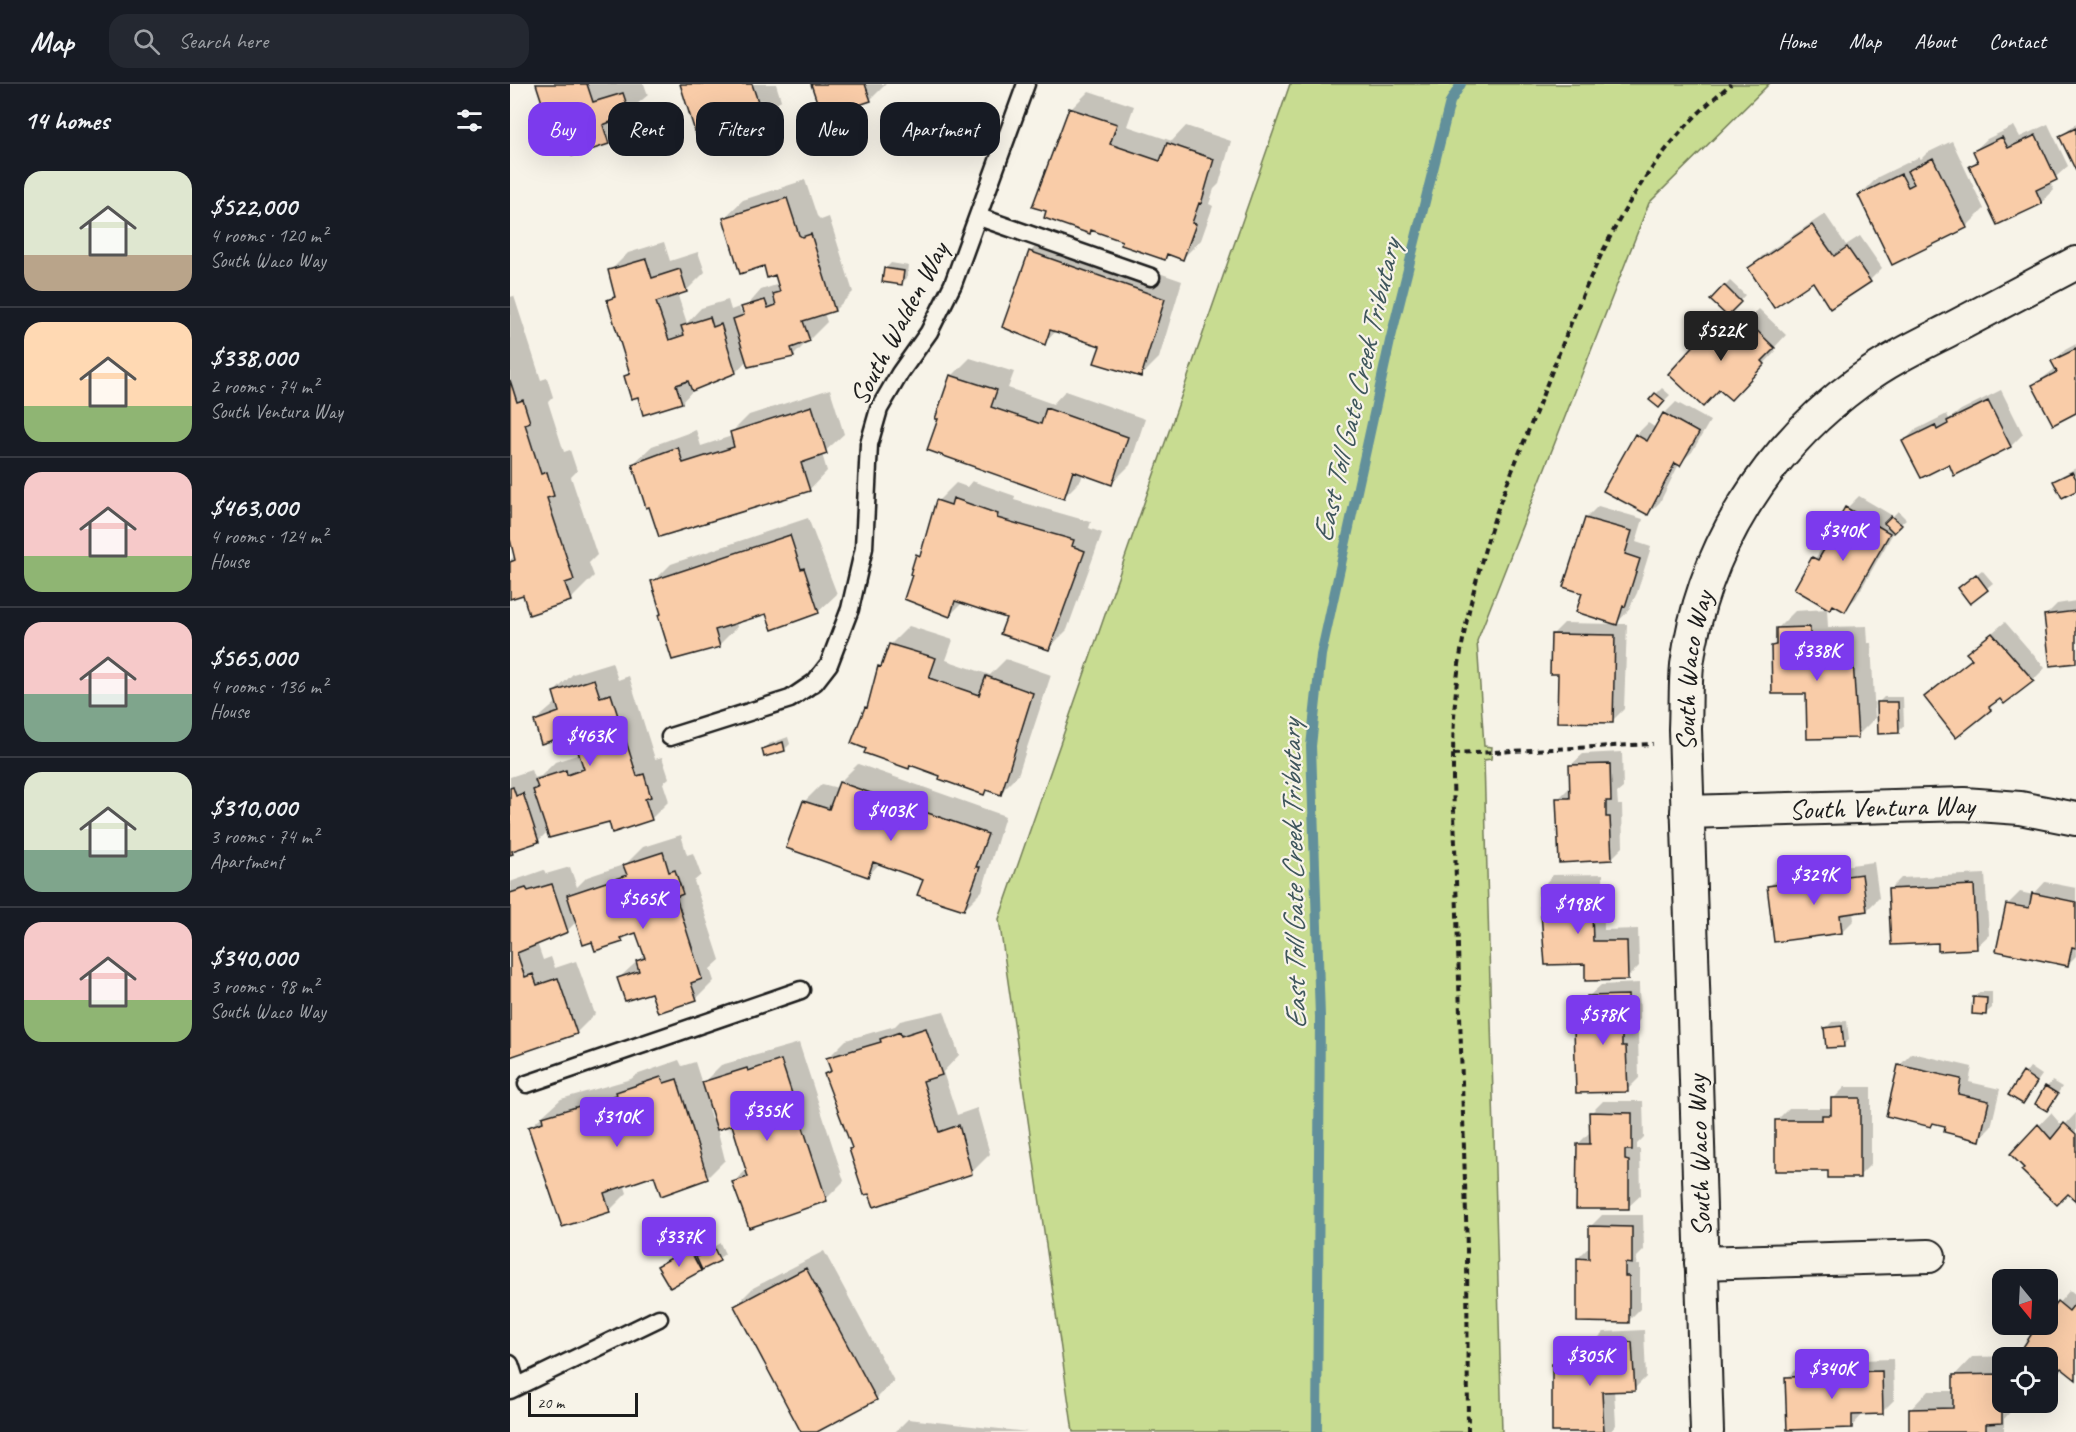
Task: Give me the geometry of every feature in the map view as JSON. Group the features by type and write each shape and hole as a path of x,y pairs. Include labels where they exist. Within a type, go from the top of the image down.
{"street":[{"name":"South Waco Way","path":"1707,1432 1685,729 1688,665 1701,602 1723,541 1744,503 1782,452 1811,420 1861,380 1905,352 2076,263"},
{"name":"South Ventura Way","path":"1687,812 1964,804 2020,808 2076,819"},
{"name":"South Waco Way","path":"1701,1263 1929,1256"}],"lane":[{"name":"South Walden Way","path":"670,737 790,699 815,682 829,664 850,609 864,548 868,444 879,409 900,373 929,332 953,284 1026,84"},
{"path":"979,217 1151,277"},
{"path":"527,1084 801,990"},
{"path":"510,1364 513,1388 659,1318"}],"path":[{"path":"1468,1432 1467,1250 1453,754 1455,701 1470,611 1491,528 1602,251 1621,216 1668,144 1703,107 1731,84"},
{"path":"1453,754 1660,744"}],"green space":[{"path":"1290,84 1769,84 1649,203 1477,641 1484,746 1492,747 1491,759 1484,760 1502,1432 1073,1432 999,919"}],"building":[{"path":"536,84 587,84 593,102 542,102"},
{"path":"680,84 752,84 758,102 696,102 696,135"},
{"path":"811,84 865,84 871,101 868,102 817,102"},
{"path":"623,93 626,102 608,102 608,123 603,125 608,144 596,148 596,102 593,102"},
{"path":"1069,108 1117,124 1110,144 1160,161 1167,143 1214,159 1201,204 1199,203 1192,223 1196,224 1183,260 1167,254 1165,260 1121,245 1122,241 1091,230 1090,234 1044,218 1046,211 1032,207"},
{"path":"2076,128 2076,171 2059,136"},
{"path":"2036,135 2057,180 2036,190 2042,204 1997,225 1969,166 1978,162 1973,151 2002,137 2008,148"},
{"path":"1933,158 1967,228 1892,265 1858,195 1901,174 1908,187 1914,184 1907,171"},
{"path":"787,198 799,235 802,237 811,234 835,311 803,321 810,341 791,348 794,357 748,367 733,319 744,315 741,307 765,300 768,308 776,305 773,294 780,292 775,275 767,278 764,266 740,274 723,218"},
{"path":"1812,225 1834,256 1847,247 1871,282 1830,309 1813,282 1774,308 1748,268"},
{"path":"1029,251 1165,299 1141,377 1094,363 1100,346 1050,330 1045,345 1002,327"},
{"path":"646,259 652,278 680,269 687,292 656,302 669,340 684,335 681,326 710,317 713,327 721,324 736,373 692,391 688,381 676,385 682,403 643,415 638,397 631,399 624,376 630,374 607,300 615,297 608,270"},
{"path":"884,268 904,271 902,285 882,282"},
{"path":"1724,285 1741,302 1727,316 1710,300"},
{"path":"1718,320 1733,334 1746,320 1775,348 1762,361 1765,364 1731,400 1719,390 1703,407 1668,374 1699,340 1694,335 1704,324 1709,329"},
{"path":"2076,349 2076,413 2053,425 2032,385 2057,372 2051,361"},
{"path":"950,375 997,390 991,407 1041,424 1046,408 1128,437 1112,485 1073,471 1064,499 927,450"},
{"path":"510,380 517,402 523,400 530,422 525,424 541,474 547,472 554,496 547,498 574,580 565,583 571,601 529,615 523,595 510,599 510,562 515,560 510,539"},
{"path":"1655,393 1665,401 1659,408 1649,400"},
{"path":"1988,401 2011,447 1954,476 1949,464 1921,478 1902,441 1935,425 1937,430 1948,424 1947,421"},
{"path":"812,406 827,454 801,463 810,491 659,537 649,507 646,508 632,464 678,447 683,463 734,447 730,432"},
{"path":"1663,413 1699,433 1680,466 1675,463 1648,515 1603,491 1635,434 1647,441"},
{"path":"2072,472 2076,479 2076,491 2062,498 2053,481"},
{"path":"953,498 998,514 997,518 1074,540 1072,546 1085,551 1049,650 1000,634 1006,618 955,601 950,617 904,599 916,554 920,556 936,500 951,505"},
{"path":"1845,507 1890,533 1845,612 1833,605 1830,610 1794,589 1812,557 1818,560 1825,548 1823,546"},
{"path":"1891,516 1902,525 1894,533 1884,523"},
{"path":"1585,518 1632,531 1625,554 1640,559 1617,625 1576,612 1582,593 1563,587"},
{"path":"790,535 819,613 772,630 766,614 715,630 720,647 672,660 658,615 661,614 651,581"},
{"path":"1976,574 1988,590 1970,604 1958,588"},
{"path":"2076,611 2076,663 2050,666 2044,615"},
{"path":"1810,627 1810,644 1849,643 1850,660 1853,660 1858,738 1807,739 1806,694 1772,694 1771,646 1776,645 1776,628"},
{"path":"1992,633 2034,681 2004,704 2000,699 1989,707 1991,710 1956,738 1924,697 1972,659 1966,653"},
{"path":"1551,634 1615,635 1613,723 1557,722 1558,674 1550,674"},
{"path":"889,644 936,658 929,678 979,695 986,676 1033,693 1001,795 986,790 984,795 939,779 940,776 910,765 909,769 864,753 866,749 851,743 865,707 867,708 878,666 881,667"},
{"path":"594,679 600,697 611,694 637,776 644,774 651,797 645,799 652,820 612,833 609,822 549,838 533,790 538,788 535,780 566,770 567,775 584,769 576,746 567,748 563,737 541,744 534,721 559,712 553,692"},
{"path":"1877,702 1898,702 1899,733 1878,734"},
{"path":"783,742 785,751 764,757 762,749"},
{"path":"1610,764 1611,801 1606,801 1606,817 1610,817 1612,860 1559,863 1556,798 1570,798 1569,765"},
{"path":"839,782 988,834 976,867 980,867 964,910 917,895 923,880 873,862 868,877 786,848 803,801 829,809"},
{"path":"513,787 516,796 523,793 539,842 512,851 513,854 510,855 510,788"},
{"path":"663,852 669,872 675,870 683,894 676,897 702,979 691,983 697,1000 658,1013 651,993 625,1001 617,978 639,971 636,961 645,958 636,933 621,938 623,942 595,951 592,942 583,945 567,895 627,875 623,865"},
{"path":"1862,874 1867,911 1840,915 1842,933 1774,942 1767,886"},
{"path":"552,884 568,932 517,953 525,977 533,974 537,985 558,978 577,1034 510,1057 510,893 526,888 528,891"},
{"path":"1974,885 1977,949 1938,951 1938,943 1891,945 1888,889"},
{"path":"1591,886 1593,941 1627,941 1628,980 1585,981 1585,964 1545,965 1539,887"},
{"path":"2032,893 2076,902 2076,948 2072,947 2068,966 1996,951 2006,904 2029,908"},
{"path":"1628,995 1629,1033 1622,1033 1622,1046 1626,1046 1628,1092 1576,1093 1574,1028 1588,1028 1587,996"},
{"path":"1973,997 1987,998 1986,1015 1972,1014"},
{"path":"1842,1026 1844,1047 1826,1048 1824,1028"},
{"path":"926,1028 942,1075 923,1081 939,1132 959,1125 972,1174 874,1207 869,1194 864,1195 849,1149 852,1148 824,1074 831,1071 826,1058 881,1042 880,1039 900,1032 901,1036"},
{"path":"781,1060 827,1201 749,1228 732,1182 748,1177 732,1125 717,1130 702,1082"},
{"path":"1898,1065 1961,1079 1958,1094 1989,1101 1980,1141 1944,1132 1945,1126 1933,1123 1931,1127 1886,1116"},
{"path":"2023,1072 2037,1082 2023,1104 2008,1095"},
{"path":"661,1077 664,1083 677,1079 708,1179 661,1196 654,1176 604,1193 610,1212 562,1227 528,1127 543,1122 542,1117 617,1095 616,1092"},
{"path":"2045,1086 2058,1094 2047,1111 2035,1104"},
{"path":"1831,1098 1860,1098 1860,1178 1828,1178 1828,1171 1775,1171 1775,1120 1822,1120 1822,1115 1831,1115"},
{"path":"1589,1112 1632,1113 1632,1150 1625,1150 1625,1160 1629,1161 1629,1209 1576,1209 1577,1144 1590,1144"},
{"path":"2064,1123 2076,1134 2076,1201 2068,1194 2057,1205 2021,1170 2024,1168 2010,1154 2038,1124 2051,1139"},
{"path":"1589,1226 1632,1227 1632,1264 1625,1263 1625,1276 1629,1276 1629,1323 1577,1322 1577,1258 1589,1259"},
{"path":"689,1248 701,1271 670,1288 657,1266"},
{"path":"714,1248 720,1261 702,1270 696,1257"},
{"path":"806,1268 877,1400 817,1432 801,1432 734,1306"},
{"path":"2058,1302 2069,1311 2076,1302 2076,1380 2061,1368 2058,1371 2058,1347 2023,1347 2031,1335 2058,1335"},
{"path":"1632,1342 1635,1391 1602,1392 1604,1432 1552,1432 1552,1364 1591,1362 1590,1344"},
{"path":"1882,1371 1883,1414 1852,1415 1852,1428 1787,1430 1785,1377 1828,1376 1828,1380 1845,1379 1845,1372"},
{"path":"1992,1374 1992,1413 2002,1413 2002,1423 1986,1424 1986,1432 1909,1432 1909,1409 1953,1408 1953,1375"}],"waterway":[{"name":"East Toll Gate Creek Tributary","path":"1317,1432 1320,1017 1311,746 1321,655 1390,341 1450,102 1461,84"}]}
